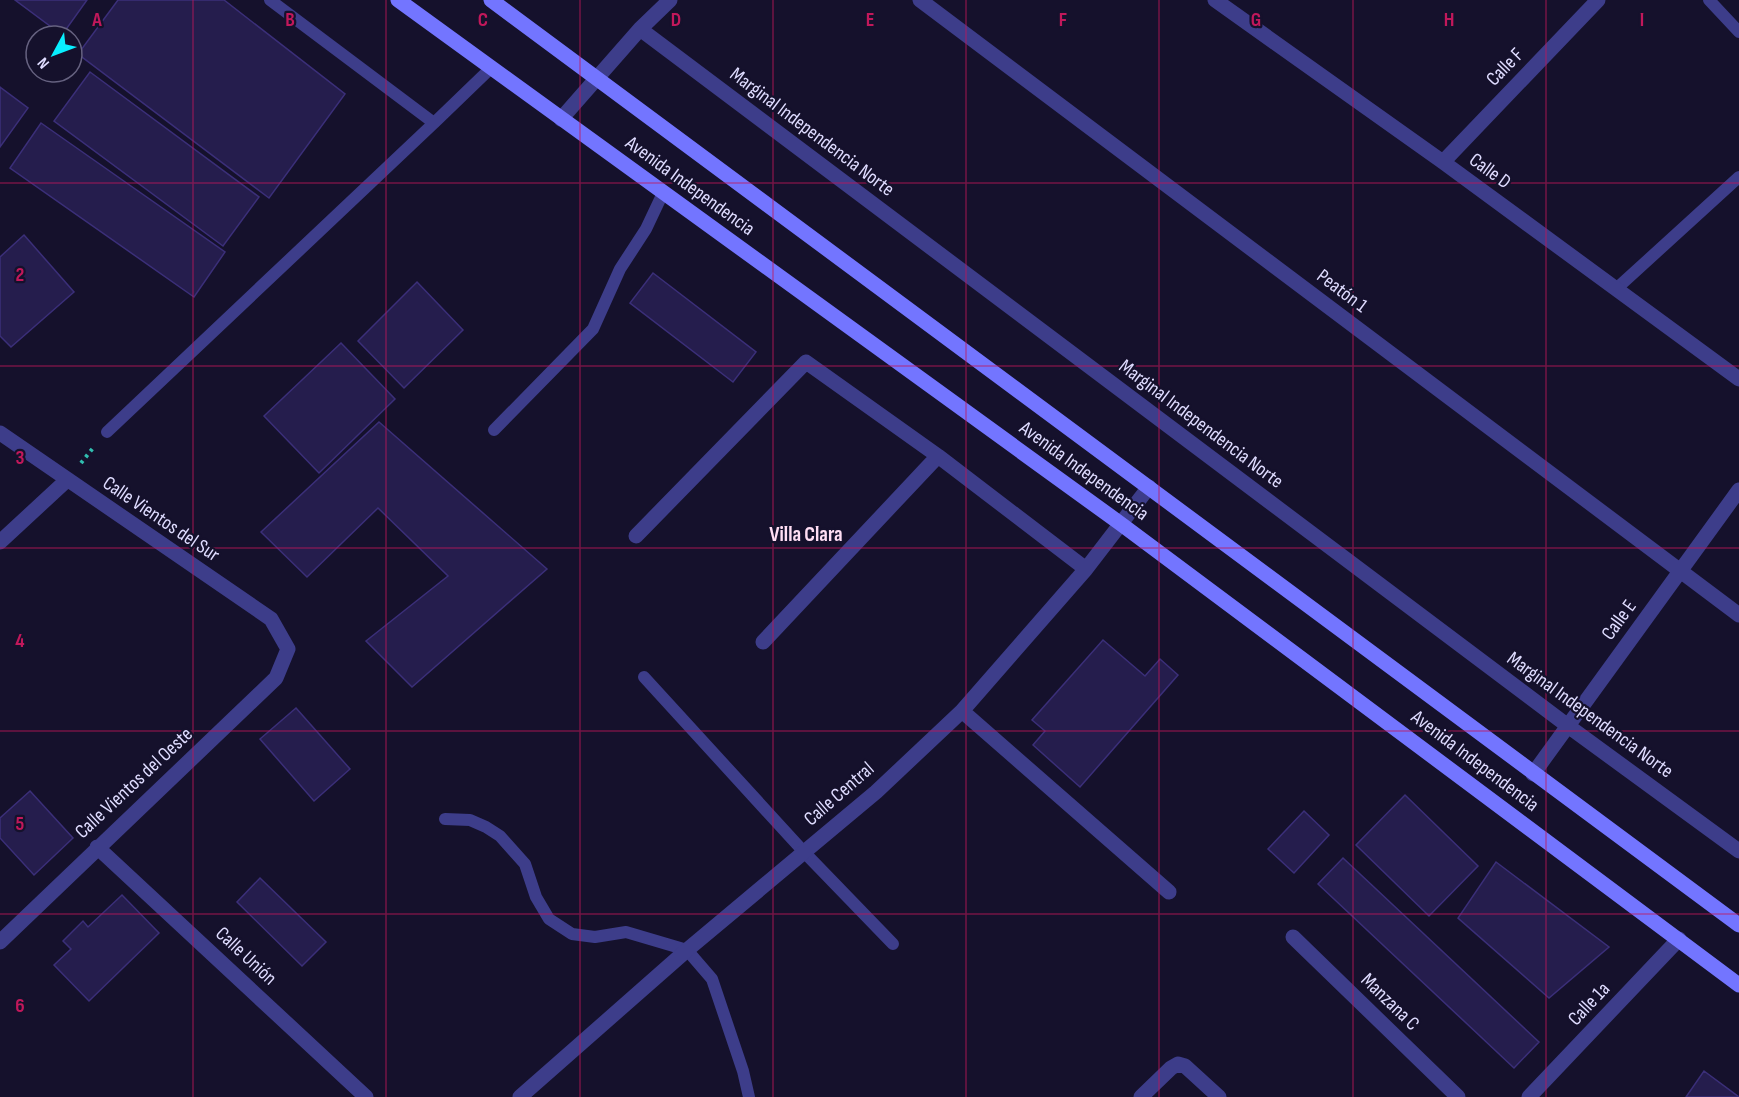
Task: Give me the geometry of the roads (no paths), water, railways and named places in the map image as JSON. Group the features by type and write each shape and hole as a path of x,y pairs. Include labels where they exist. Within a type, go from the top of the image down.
{"main road":[{"name":"Avenida Independencia","path":"398,0 1121,524 1739,985"},
{"name":"Avenida Independencia","path":"491,0 1739,925"}],"street":[{"path":"561,119 596,77 670,0"},
{"name":"Peatón 1","path":"920,0 1739,615"},
{"name":"Calle D","path":"1215,0 1443,162 1739,379"},
{"name":"Calle F","path":"1443,162 1598,0"},
{"name":"Marginal Independencia Norte","path":"640,29 1568,726 1739,851"},
{"path":"636,536 806,362 938,456 1086,569"},
{"name":"Calle Vientos del Sur","path":"0,433 271,619 288,649"},
{"path":"763,642 938,456"},
{"path":"0,542 67,480"},
{"name":"Calle Central","path":"520,1097 687,950 876,792 962,711 1086,569 1149,487"},
{"name":"Calle E","path":"1533,774 1739,490"},
{"name":"Calle Vientos del Oeste","path":"0,942 276,678 288,649"},
{"path":"962,711 1169,892"},
{"name":"Calle Unión","path":"97,847 366,1097"},
{"name":"Manzana C","path":"1293,937 1458,1097"},
{"name":"Calle 1a","path":"1529,1097 1679,939"},
{"path":"1141,1097 1178,1064 1185,1066 1220,1097"}],"lane":[{"path":"270,0 434,123"},
{"path":"1709,0 1739,32"},
{"path":"107,432 491,68"},
{"path":"1616,289 1739,177"},
{"path":"494,430 593,329 620,269 646,230 663,193"},
{"path":"644,677 804,852 893,944"},
{"path":"446,819 470,820 501,836 525,864 536,897 549,919 572,934 595,937 626,932 687,950 712,979 743,1071 749,1097"}],"district":[{"name":"Villa Clara","path":"806,534"}]}
